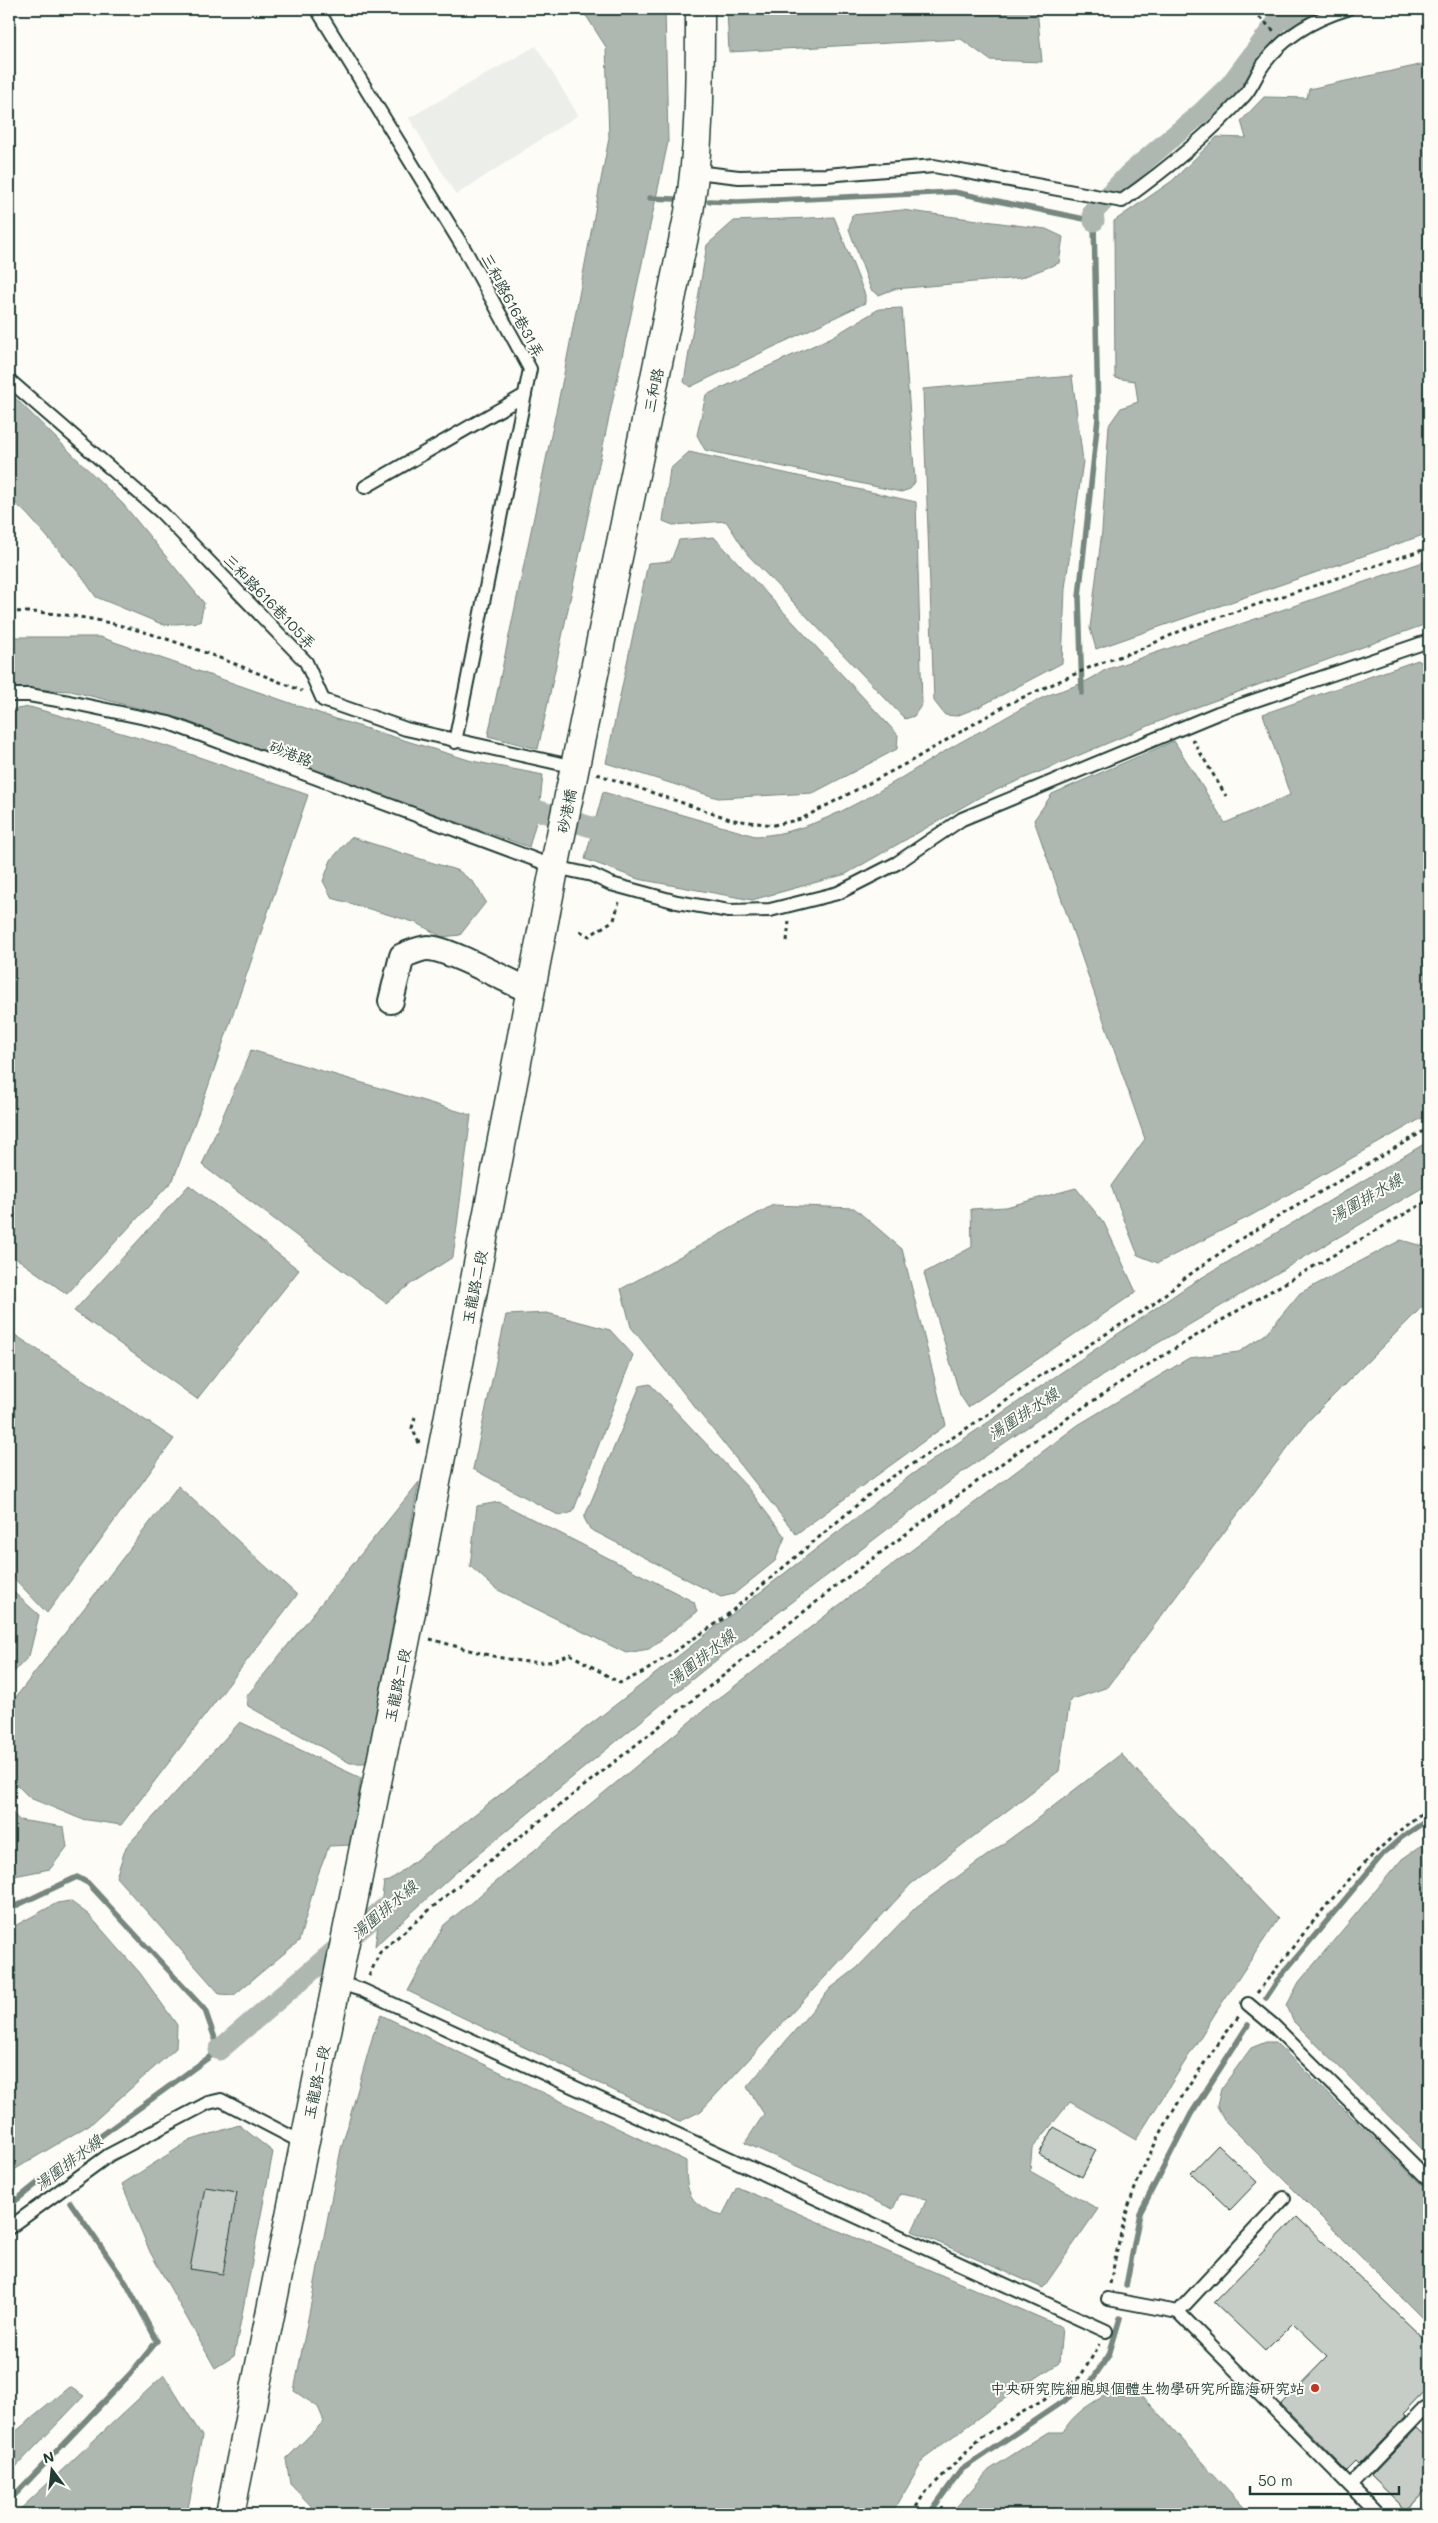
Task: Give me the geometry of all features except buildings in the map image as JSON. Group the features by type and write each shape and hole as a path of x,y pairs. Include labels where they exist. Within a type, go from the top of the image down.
{"main road":[{"name":"三和路","path":"575,767 604,635 696,172 700,88 700,9"},
{"name":"砂港橋","path":"556,860 575,767"},
{"name":"玉龍路二段","path":"230,2514 303,2143 407,1633 556,860"}],"street":[{"path":"391,1002 402,956 426,948 435,949 462,959 532,991"}],"lane":[{"name":"三和路616巷31弄","path":"317,9 466,252 530,369 455,742"},
{"path":"696,172 739,177 826,174 934,166 1122,202 1165,171 1245,96 1263,65 1284,40 1331,14 1347,9"},
{"name":"三和路616巷105弄","path":"9,380 161,512 306,662 323,700"},
{"path":"365,487 525,395"},
{"name":"砂港路","path":"9,695 69,702 169,723 556,860 623,887 677,902 729,911 770,910 838,893 898,863 962,819 1184,726 1429,641"},
{"path":"323,700 406,729 455,742 575,767"},
{"path":"336,1982 362,1990 1106,2331"},
{"path":"1248,2004 1273,2025 1429,2180"},
{"path":"9,2228 109,2155 208,2103 221,2100 303,2143"},
{"path":"1178,2312 1284,2198"},
{"path":"1108,2299 1178,2312 1378,2514"},
{"path":"1350,2486 1424,2409 1429,2410"}],"path":[{"path":"1259,17 1284,40"},
{"path":"575,767 733,820 774,825 801,819 911,761 1006,705 1093,666 1141,649 1189,627 1429,548"},
{"path":"9,612 36,611 111,623 202,652 323,700"},
{"path":"1184,726 1226,796"},
{"path":"580,931 589,936 614,920 623,887"},
{"path":"407,1633 490,1657 549,1662 570,1654 620,1683 644,1672 720,1621 882,1483 987,1415 1049,1370 1152,1305 1182,1280 1237,1242 1429,1128"},
{"path":"362,1990 380,1952 454,1889 849,1576 930,1516 1020,1450 1136,1372 1252,1302 1429,1200"},
{"path":"1108,2299 1121,2230 1143,2171 1178,2103 1248,2004 1361,1866 1399,1829 1429,1808"},
{"path":"912,2514 924,2494 982,2437 1080,2378 1099,2347 1106,2331"}],"shaded area":[{"path":"536,46 578,115 456,195 409,118"}],"water":[{"path":"577,9 665,9 668,142 538,749 488,736 565,369 609,138 606,47 587,17"},
{"path":"727,9 1037,9 1042,62 990,60 961,39 729,52"},
{"path":"1429,63 1429,533 1096,649 1090,628 1102,531 1109,425 1121,408 1138,402 1135,381 1115,378 1114,221 1172,181 1217,137 1246,138 1241,121 1264,97 1307,98 1309,89"},
{"path":"902,210 1046,229 1063,237 1059,263 1020,278 894,289 879,295 871,290 849,229 852,215"},
{"path":"834,217 865,295 865,303 690,387 684,382 707,245 734,221"},
{"path":"902,308 915,482 910,489 901,492 705,450 697,435 706,395 832,337 879,309"},
{"path":"1072,376 1083,461 1065,588 1062,663 979,707 956,716 945,715 934,701 923,389"},
{"path":"9,392 123,504 204,603 200,622 164,625 96,597 80,574 27,514 9,497"},
{"path":"689,452 916,502 922,704 914,716 905,719 748,555 726,521 673,525 663,521 670,469"},
{"path":"714,537 898,735 897,749 813,793 718,798 606,763 648,563 671,561 679,540"},
{"path":"1429,560 1429,623 1172,716 980,797 846,874 752,900 638,879 585,859 603,792 755,836 784,832 843,811 1027,705 1086,681 1105,670"},
{"path":"9,637 100,637 342,721 472,761 543,775 539,811 529,847 374,793 181,719 71,691 9,688"},
{"path":"1418,660 1429,667 1429,1114 1252,1215 1158,1263 1138,1255 1111,1186 1145,1139 1034,820 1052,794 1174,741 1225,823 1290,795 1263,714"},
{"path":"30,707 170,747 308,795 207,1090 173,1180 67,1294 9,1253 9,710"},
{"path":"351,837 459,871 474,883 486,902 460,935 442,937 417,923 332,898 323,881 331,860"},
{"path":"251,1050 471,1115 453,1257 412,1283 386,1303 202,1165"},
{"path":"1429,1141 1429,1184 1100,1377 961,1473 706,1668 454,1874 375,1946 384,1882 389,1881 911,1475 1188,1286"},
{"path":"189,1185 299,1270 197,1399 74,1311"},
{"path":"1076,1188 1104,1223 1136,1292 968,1407 960,1395 924,1273 972,1247 971,1209 1006,1207"},
{"path":"773,1205 854,1208 902,1249 946,1425 796,1534 631,1327 621,1289"},
{"path":"1401,1240 1429,1248 1429,1300 1307,1422 1108,1687 1070,1700 1059,1771 911,1884 701,2111 679,2122 408,1991 444,1925 704,1710 856,1592 1078,1425 1189,1358 1239,1352 1266,1334 1300,1293"},
{"path":"547,1313 610,1330 633,1355 573,1512 560,1516 473,1469 506,1315"},
{"path":"9,1331 174,1439 47,1613 9,1573"},
{"path":"650,1384 747,1487 785,1537 775,1561 734,1594 721,1597 590,1529 584,1518 640,1386"},
{"path":"419,1482 367,1763 350,1763 248,1706 246,1697"},
{"path":"178,1486 297,1595 121,1825 81,1819 30,1798 9,1777 9,1706"},
{"path":"499,1502 694,1602 697,1612 649,1649 626,1653 496,1589 470,1566 477,1506"},
{"path":"9,1588 39,1615 29,1656 9,1677"},
{"path":"240,1722 361,1778 351,1845 329,1846 317,1877 299,1941 234,1995 220,1994 116,1877 126,1847"},
{"path":"1121,1754 1278,1919 1216,2012 1136,2140 1070,2102 1032,2149 1030,2171 1098,2209 1043,2288 912,2231 927,2199 900,2194 893,2209 745,2143 764,2114 747,2087 831,1988 857,1968 916,1907 1029,1825"},
{"path":"9,1809 19,1820 64,1827 67,1847 50,1869 9,1877"},
{"path":"1428,1841 1429,2156 1293,2021 1287,2005 1299,1982 1402,1859"},
{"path":"70,1901 89,1915 140,1973 177,2025 176,2048 92,2123 9,2173 9,1929 57,1903"},
{"path":"381,2015 686,2161 687,2182 692,2197 702,2207 711,2212 722,2216 737,2187 1062,2327 1059,2363 1001,2401 925,2457 892,2514 319,2514 290,2484 286,2459 324,2421 318,2407 294,2391 341,2149 373,2035"},
{"path":"1266,2042 1275,2042 1429,2192 1429,2325 1225,2121 1217,2106 1221,2089 1251,2048"},
{"path":"239,2125 273,2152 234,2356 215,2368 150,2252 122,2184 189,2141"},
{"path":"164,2375 202,2436 187,2514 15,2514"},
{"path":"1130,2382 1250,2514 950,2514 989,2470 1048,2432 1063,2432 1069,2423 1084,2409"},
{"path":"70,2387 84,2396 9,2474 9,2437"}],"waterway":[{"path":"1094,221 1093,212 1129,174 1201,113 1230,85 1278,21 1306,9"},
{"path":"709,201 737,202 954,192 1094,221 1098,418 1079,597 1082,693"},
{"path":"650,198 674,199"},
{"path":"511,802 620,836"},
{"path":"1266,1998 1280,1977 1383,1854 1402,1837 1429,1819"},
{"path":"9,1909 77,1877 88,1883 205,2010 219,2050 50,2173 9,2206"},
{"name":"湯圍排水線","path":"219,2050 401,1894"},
{"path":"1126,2286 1140,2213 1191,2114 1248,2025"},
{"path":"9,2501 130,2374 157,2341 126,2283 70,2202"},
{"path":"929,2514 961,2470 1090,2383 1109,2355 1120,2318"}],"place":[{"name":"中央研究院細胞與個體生物學研究所臨海研究站","path":"1315,2388"}]}
